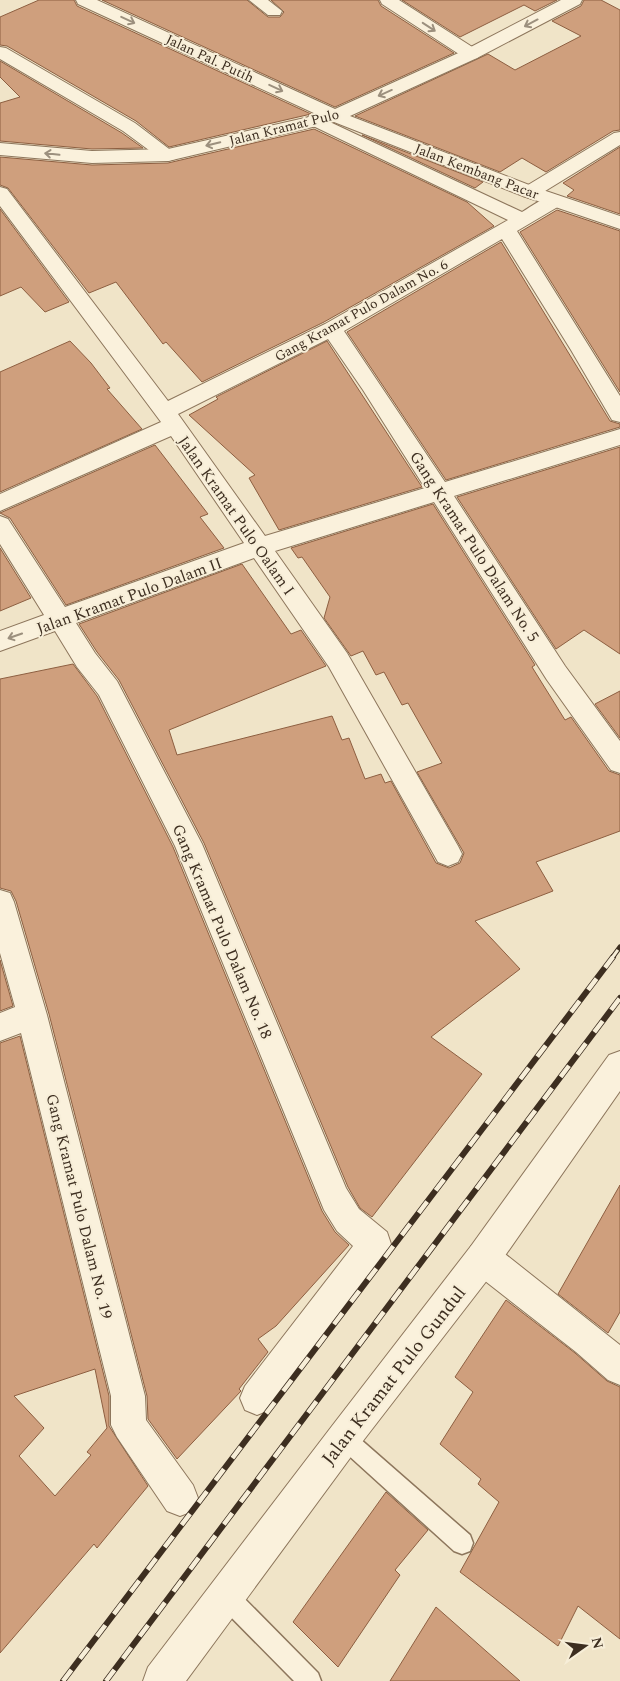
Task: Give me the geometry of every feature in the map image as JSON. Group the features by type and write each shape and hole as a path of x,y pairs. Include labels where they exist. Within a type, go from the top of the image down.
{"street":[{"name":"Jalan Pal. Putih","path":"84,0 335,116"},
{"path":"257,0 274,11"},
{"path":"388,0 471,54"},
{"name":"Jalan Kramat Pulo","path":"0,149 92,157 168,155 335,116 471,54 574,0"},
{"path":"0,52 128,126 168,155"},
{"name":"Jalan Kembang Pacar","path":"335,116 412,154 530,192 551,202 620,223"},
{"path":"315,120 412,154 519,221 582,350 620,415"},
{"path":"530,192 620,137"},
{"name":"Jalan Kramat Pulo Oalam I","path":"0,193 170,418 338,660 448,854"},
{"name":"Gang Kramat Pulo Dalam No. 6","path":"0,504 170,418 332,329 551,202"},
{"name":"Gang Kramat Pulo Dalam No. 5","path":"332,329 371,385 556,673 620,762"},
{"name":"Jalan Kramat Pulo Dalam II","path":"0,641 258,547 439,490 620,437"},
{"name":"Gang Kramat Pulo Dalam No. 18","path":"0,525 86,660 108,688 188,844 335,1199 348,1220 375,1244 257,1398"},
{"name":"Gang Kramat Pulo Dalam No. 19","path":"0,902 32,1015 128,1396 129,1425 180,1498"},
{"path":"0,1027 32,1015"},
{"name":"Jalan Kramat Pulo Gundul","path":"173,1667 344,1438 483,1258 620,1065"},
{"path":"483,1258 620,1368"}],"lane":[{"path":"344,1438 462,1543"},
{"path":"226,1596 310,1681"}],"building":[{"path":"39,0 74,0 77,6 311,114 169,147 136,121 7,46 0,45 0,17"},
{"path":"102,0 247,0 268,17 280,17 284,12 271,0 378,0 381,6 454,53 335,107"},
{"path":"402,0 557,0 535,11 524,5 460,37"},
{"path":"584,0 601,0 620,10 620,130 613,131 546,172 522,158 500,172 355,116 488,54 515,70 581,36 552,21 581,6"},
{"path":"0,61 122,133 143,148 92,149 0,141 0,103 20,97 0,77"},
{"path":"314,129 467,202 494,226 324,322 202,382 166,342 163,344 116,282 89,293 8,188 0,185 0,157 92,165 168,163"},
{"path":"362,135 483,182 475,188"},
{"path":"620,147 620,214 567,196 574,190 563,183"},
{"path":"0,209 69,302 45,312 21,287 0,296"},
{"path":"557,210 620,231 620,392 520,232"},
{"path":"501,242 610,421 620,424 620,427 446,480 347,332"},
{"path":"70,341 91,363 110,388 107,389 142,429 0,492 0,372"},
{"path":"327,341 422,487 279,530 249,478 255,475 189,415 218,399 216,397"},
{"path":"155,445 208,514 200,517 224,548 66,605 10,518 0,513"},
{"path":"620,447 620,654 584,630 556,649 457,497"},
{"path":"433,504 535,665 532,667 565,720 571,717 609,771 620,775 620,831 536,862 553,891 475,921 520,969 431,1037 482,1074 372,1217 360,1208 348,1187 204,843 119,680 97,652 79,624 242,564 291,634 301,630 326,666 169,730 177,755 332,716 342,740 349,738 365,779 381,774 385,783 391,781 436,863 449,868 460,863 464,853 417,772 442,763 408,703 402,705 384,672 376,675 363,651 351,656 324,618 330,597 302,557 298,558 291,548"},
{"path":"0,548 31,598 0,611"},
{"path":"73,664 97,696 173,847 322,1211 335,1232 349,1245 276,1326 258,1339 268,1352 239,1389 241,1391 177,1459 148,1419 147,1396 49,1014 16,901 11,891 0,888 0,679"},
{"path":"620,691 620,738 595,704"},
{"path":"0,960 13,1006 0,1011"},
{"path":"20,1036 109,1396 109,1426 148,1486 97,1548 94,1544 0,1653 0,1043","holes":["95,1369 107,1428 87,1452 91,1455 55,1496 19,1456 44,1428 14,1396"]},
{"path":"620,1185 620,1312 608,1333 558,1294"},
{"path":"506,1300 575,1353 607,1381 620,1387 620,1639 578,1606 558,1646 460,1572 499,1502 478,1484 481,1479 440,1444 473,1392 455,1377"},
{"path":"386,1492 428,1530 395,1570 400,1575 338,1667 293,1622"},
{"path":"436,1607 520,1681 390,1681"}],"railway":[{"path":"612,958 620,947"},
{"path":"63,1681 613,957"},
{"path":"106,1681 620,998"}]}
